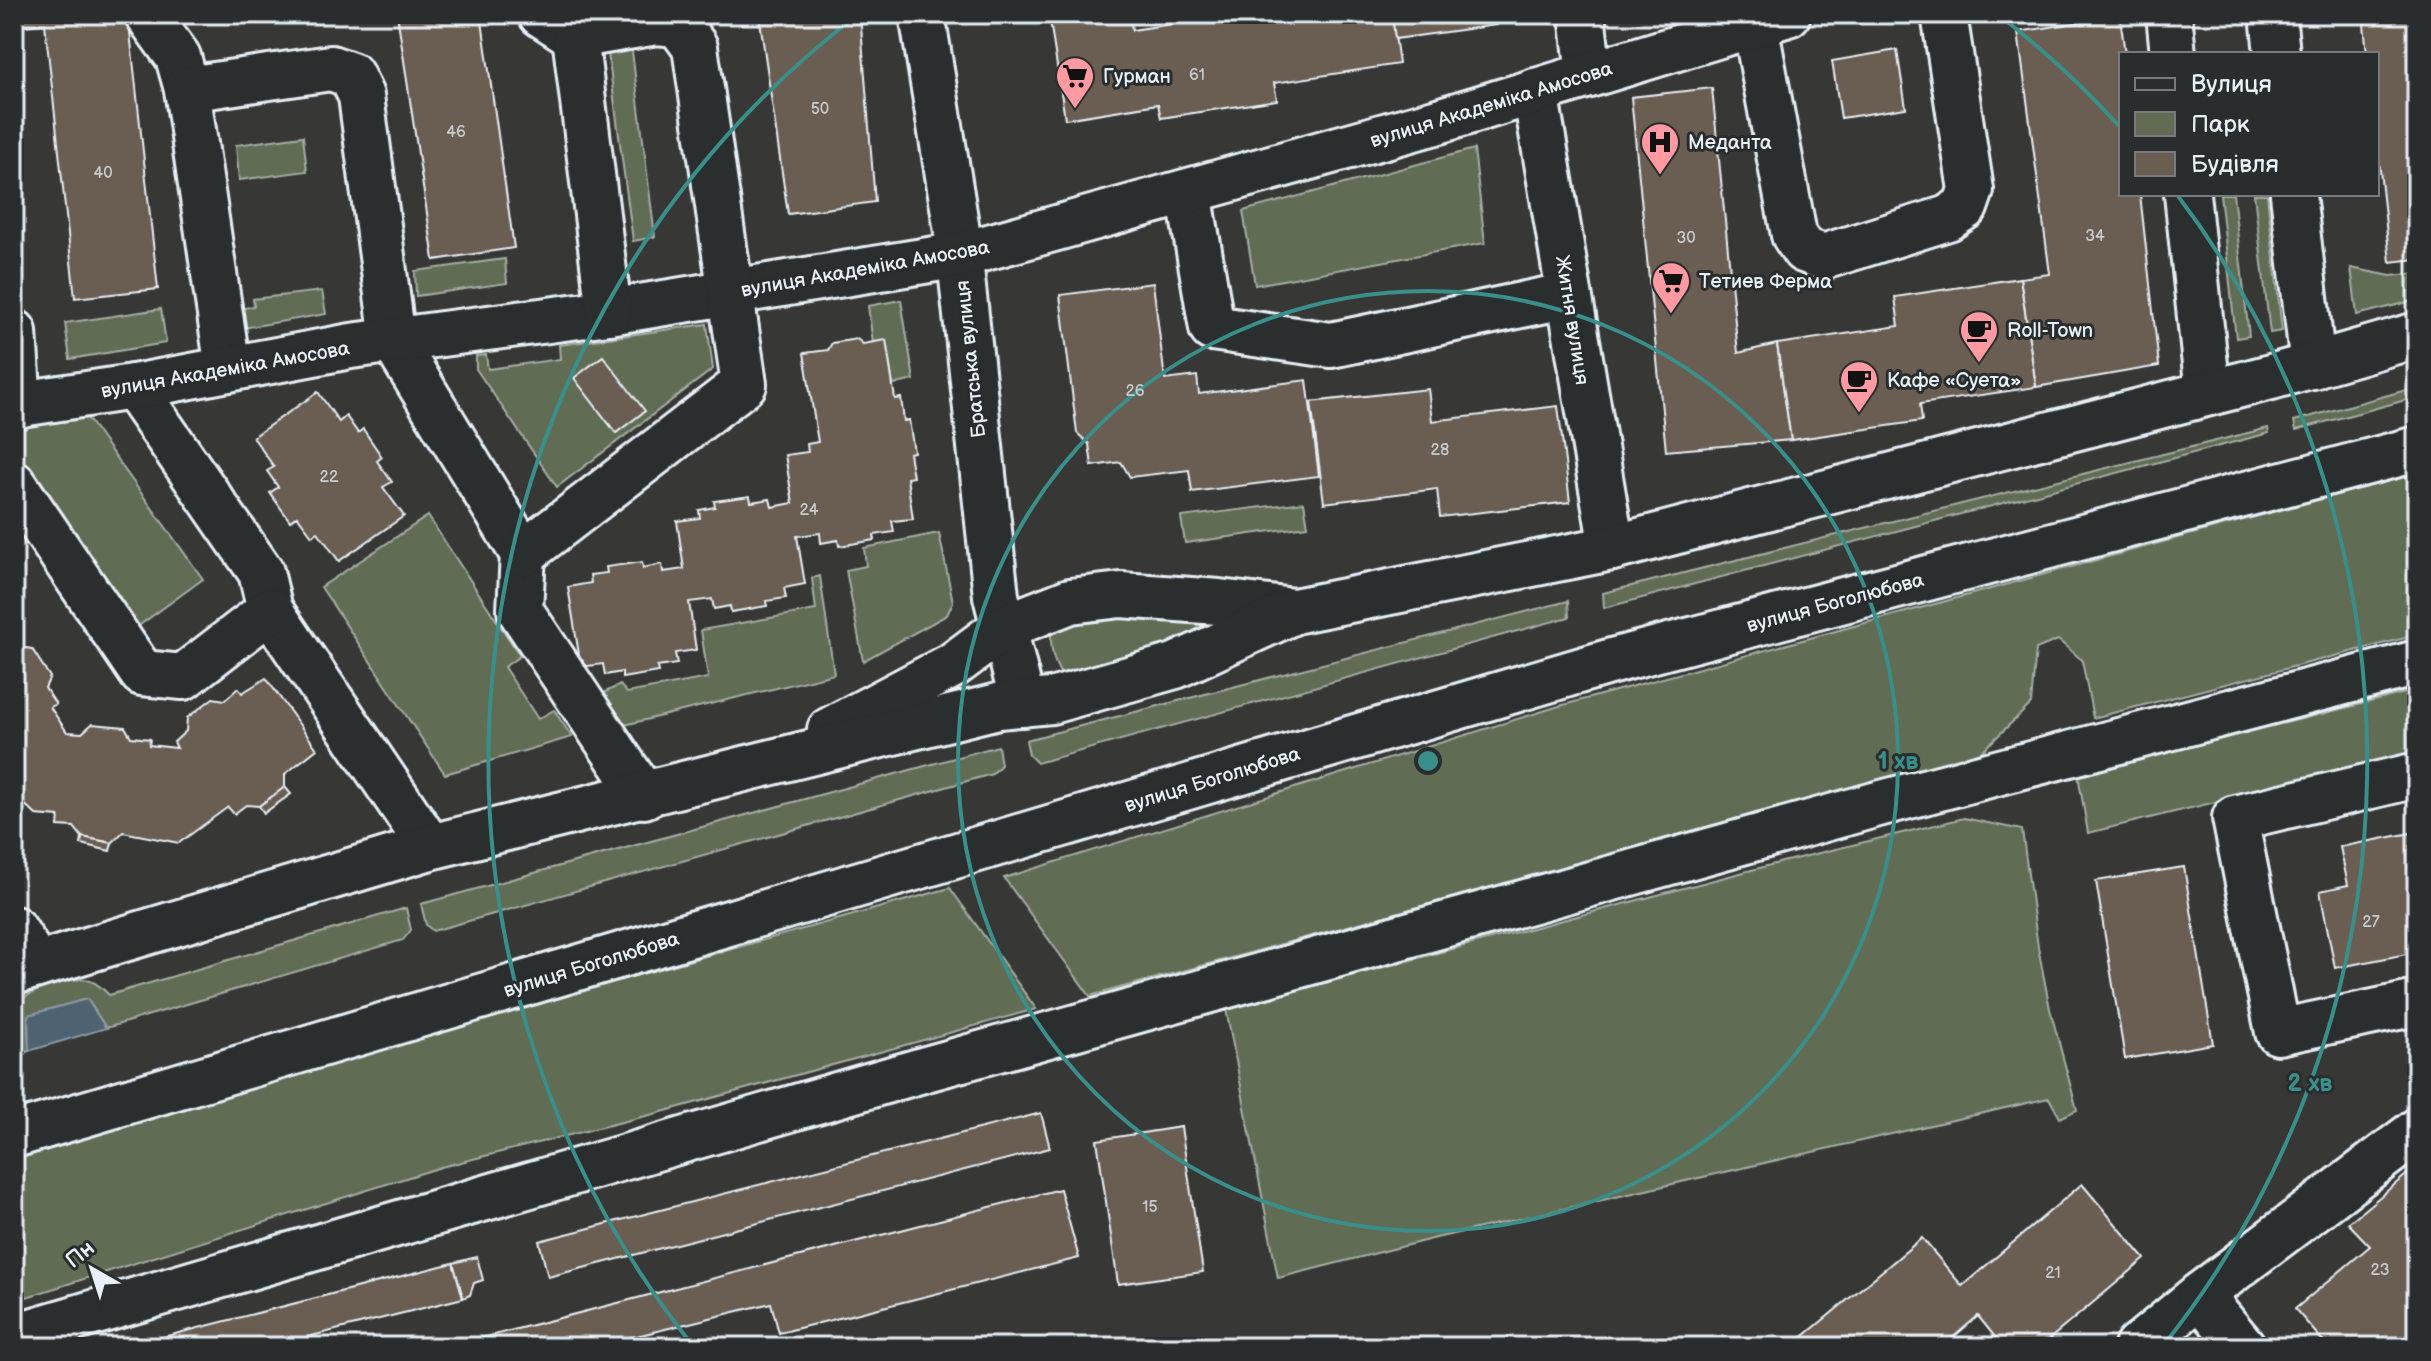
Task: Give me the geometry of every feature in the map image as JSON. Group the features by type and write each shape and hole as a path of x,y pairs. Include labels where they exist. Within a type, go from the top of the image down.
{"street":[{"path":"147,14 178,57 187,89 228,369"},
{"name":"Братська вулиця","path":"922,14 960,255 996,596 1023,704"},
{"path":"1582,14 1589,75"},
{"path":"1772,19 1794,235 1804,250 1823,257 1948,218 1965,207 1971,190 1944,14"},
{"path":"2169,14 2173,52"},
{"path":"2273,14 2277,52"},
{"name":"вулиця Академіка Амосова","path":"17,405 393,340 609,312 960,255 1189,192 1772,19"},
{"path":"523,554 744,384 695,47 678,24 558,25 609,312"},
{"path":"187,89 331,68 351,75 361,96 393,340 523,554 520,610 644,796"},
{"name":"Житня вулиця","path":"1535,91 1612,548"},
{"path":"1189,192 1212,328 1331,345 1569,295"},
{"path":"2187,196 2208,393"},
{"path":"2293,196 2313,366"},
{"path":"14,332 17,405"},
{"path":"22,955 430,847 998,706 1051,701 1175,666 1294,611 1612,548 2313,366 2417,335"},
{"path":"133,387 261,572 270,610 430,847"},
{"name":"вулиця Боголюбова","path":"14,1135 1612,661 2417,449"},
{"path":"14,484 142,673 183,677 270,610"},
{"path":"781,761 838,725 913,689 953,665 1004,627 1070,601 1121,595 1294,611"},
{"path":"14,1336 926,1069 1878,804 2417,663"},
{"path":"2417,775 2235,818 2278,1032 2417,1003"},
{"path":"2137,1347 2200,1295 2417,1131"},
{"path":"2200,1295 2243,1347"}],"green space":[{"path":"631,43 655,237 633,241 607,46"},
{"path":"303,136 307,171 239,180 236,145"},
{"path":"1474,149 1485,243 1255,285 1243,211"},
{"path":"2220,196 2233,196 2249,336 2236,338"},
{"path":"2254,196 2267,196 2282,331 2270,333"},
{"path":"505,259 507,283 416,296 415,271"},
{"path":"2351,268 2391,276 2417,273 2417,300 2357,315"},
{"path":"322,291 326,314 231,330 226,312 254,306 253,299"},
{"path":"901,300 914,380 893,385 886,341 873,343 868,306"},
{"path":"161,309 166,343 70,359 65,323"},
{"path":"707,324 713,369 557,487 476,369 476,356 486,355 488,369 560,359 559,345"},
{"path":"2417,387 2417,397 2296,430 2294,421"},
{"path":"83,412 203,579 137,627 14,456 14,421"},
{"path":"2268,428 2269,433 1604,608 1603,593"},
{"path":"2417,473 2417,635 2093,718 2082,660 2058,640 2036,649 2031,704 1978,755 1090,996 1004,878 1556,707"},
{"path":"1304,502 1308,526 1185,543 1181,517"},
{"path":"428,516 520,656 504,667 538,719 554,710 572,737 445,774 321,587"},
{"path":"939,533 953,602 947,615 863,661 846,570 866,566 864,548"},
{"path":"820,576 834,674 616,727 595,697 620,685 627,693 708,678 701,630 816,610 812,578"},
{"path":"1138,600 1217,615 1148,662 1067,680 1053,656 1052,627"},
{"path":"1568,601 1569,617 1037,763 1029,755 1026,740"},
{"path":"2417,690 2417,753 2088,833 2078,775"},
{"path":"998,746 1001,765 992,774 433,931 426,925 421,904"},
{"path":"1964,818 2022,830 2050,1009 2077,1110 2060,1118 2049,1098 1436,1238 1278,1278 1226,1009 1782,862"},
{"path":"950,888 1036,1009 658,1113 441,1167 14,1301 14,1160 455,1026"},
{"path":"406,908 411,930 403,940 106,1028 87,999 28,1016 29,1051 14,1056 14,1005 49,986 70,980 88,980 109,995"}],"water":[{"path":"87,999 106,1028 29,1051 28,1015"}],"building":[{"path":"14,14 128,14 158,289 75,298 45,24 14,27"},
{"path":"397,14 481,14 514,248 434,260"},
{"path":"759,14 860,14 875,202 788,214"},
{"path":"1049,14 1130,14 1132,30 1237,14 1392,14 1399,64 1274,83 1277,100 1161,118 1158,104 1065,119"},
{"path":"1392,14 1496,14 1497,25 1395,39"},
{"path":"2363,14 2417,14 2417,259 2390,262 2379,161 2379,52 2367,52"},
{"path":"2120,16 2125,52 2119,52 2119,196 2140,196 2159,366 2036,387 2020,278 2050,274 2018,32"},
{"path":"1897,50 1906,108 1841,118 1832,61"},
{"path":"1712,88 1738,353 1777,344 1791,440 1666,451 1631,97"},
{"path":"2020,278 2036,387 1920,404 1922,421 1791,440 1777,344 1899,326 1895,297"},
{"path":"1153,283 1165,380 1197,376 1199,394 1307,380 1319,476 1192,492 1189,470 1130,477 1121,462 1092,466 1089,444 1077,433 1060,295"},
{"path":"857,339 863,344 886,340 895,399 901,398 904,421 909,420 914,452 909,453 913,477 907,478 913,519 892,521 894,532 874,535 875,540 839,546 838,540 821,543 820,533 797,536 805,584 784,588 786,598 766,601 767,606 731,612 730,606 714,609 712,599 689,602 696,650 675,653 677,664 657,667 658,672 622,678 622,672 605,675 603,664 581,667 568,587 591,583 590,575 607,573 606,567 642,562 643,568 662,564 663,572 684,569 677,521 700,518 699,510 715,507 714,501 750,496 751,502 770,499 772,507 793,503 785,455 808,452 807,444 818,442 804,353 828,350 832,343"},
{"path":"603,356 645,411 616,433 574,378"},
{"path":"1428,389 1432,421 1558,406 1570,502 1440,517 1437,489 1324,503 1311,402"},
{"path":"318,392 339,422 346,416 358,433 363,429 382,457 377,461 392,482 383,487 404,516 339,561 318,532 312,536 297,516 290,521 270,493 278,487 267,471 274,467 253,437"},
{"path":"14,640 19,647 32,649 50,677 45,688 56,704 50,707 67,732 82,733 92,724 125,727 131,737 150,739 149,745 177,748 174,742 186,731 187,718 213,698 225,700 238,688 242,693 266,678 317,749 285,774 285,787 259,806 246,805 234,814 228,807 179,843 123,832 112,843 82,837 74,827 58,826 59,817 36,815 14,794"},
{"path":"285,787 291,794 264,813 259,806"},
{"path":"2416,832 2417,952 2335,968 2320,891 2348,885 2340,847"},
{"path":"82,837 112,843 110,851 81,844"},
{"path":"2184,867 2213,1044 2125,1059 2096,881"},
{"path":"1041,1113 1050,1148 548,1277 539,1241"},
{"path":"1181,1127 1203,1272 1118,1284 1097,1140"},
{"path":"2417,1166 2417,1293 2413,1296 2417,1300 2417,1347 2328,1347 2295,1309 2370,1246 2348,1223"},
{"path":"2082,1184 2145,1259 2040,1347 2003,1347 1978,1316 1942,1347 1793,1345 1922,1238 1962,1286"},
{"path":"1060,1189 1079,1258 779,1333 771,1303 592,1347 447,1347"},
{"path":"477,1257 483,1280 474,1283 470,1295 463,1298 453,1263"},
{"path":"453,1263 463,1298 268,1347 124,1347"}],"place":[{"name":"Гурман","path":"1075,110"},
{"name":"Меданта","path":"1660,176"},
{"name":"Тетиев Ферма","path":"1671,315"},
{"name":"Roll-Town","path":"1979,364"},
{"name":"Кафе «Суета»","path":"1859,414"}]}
